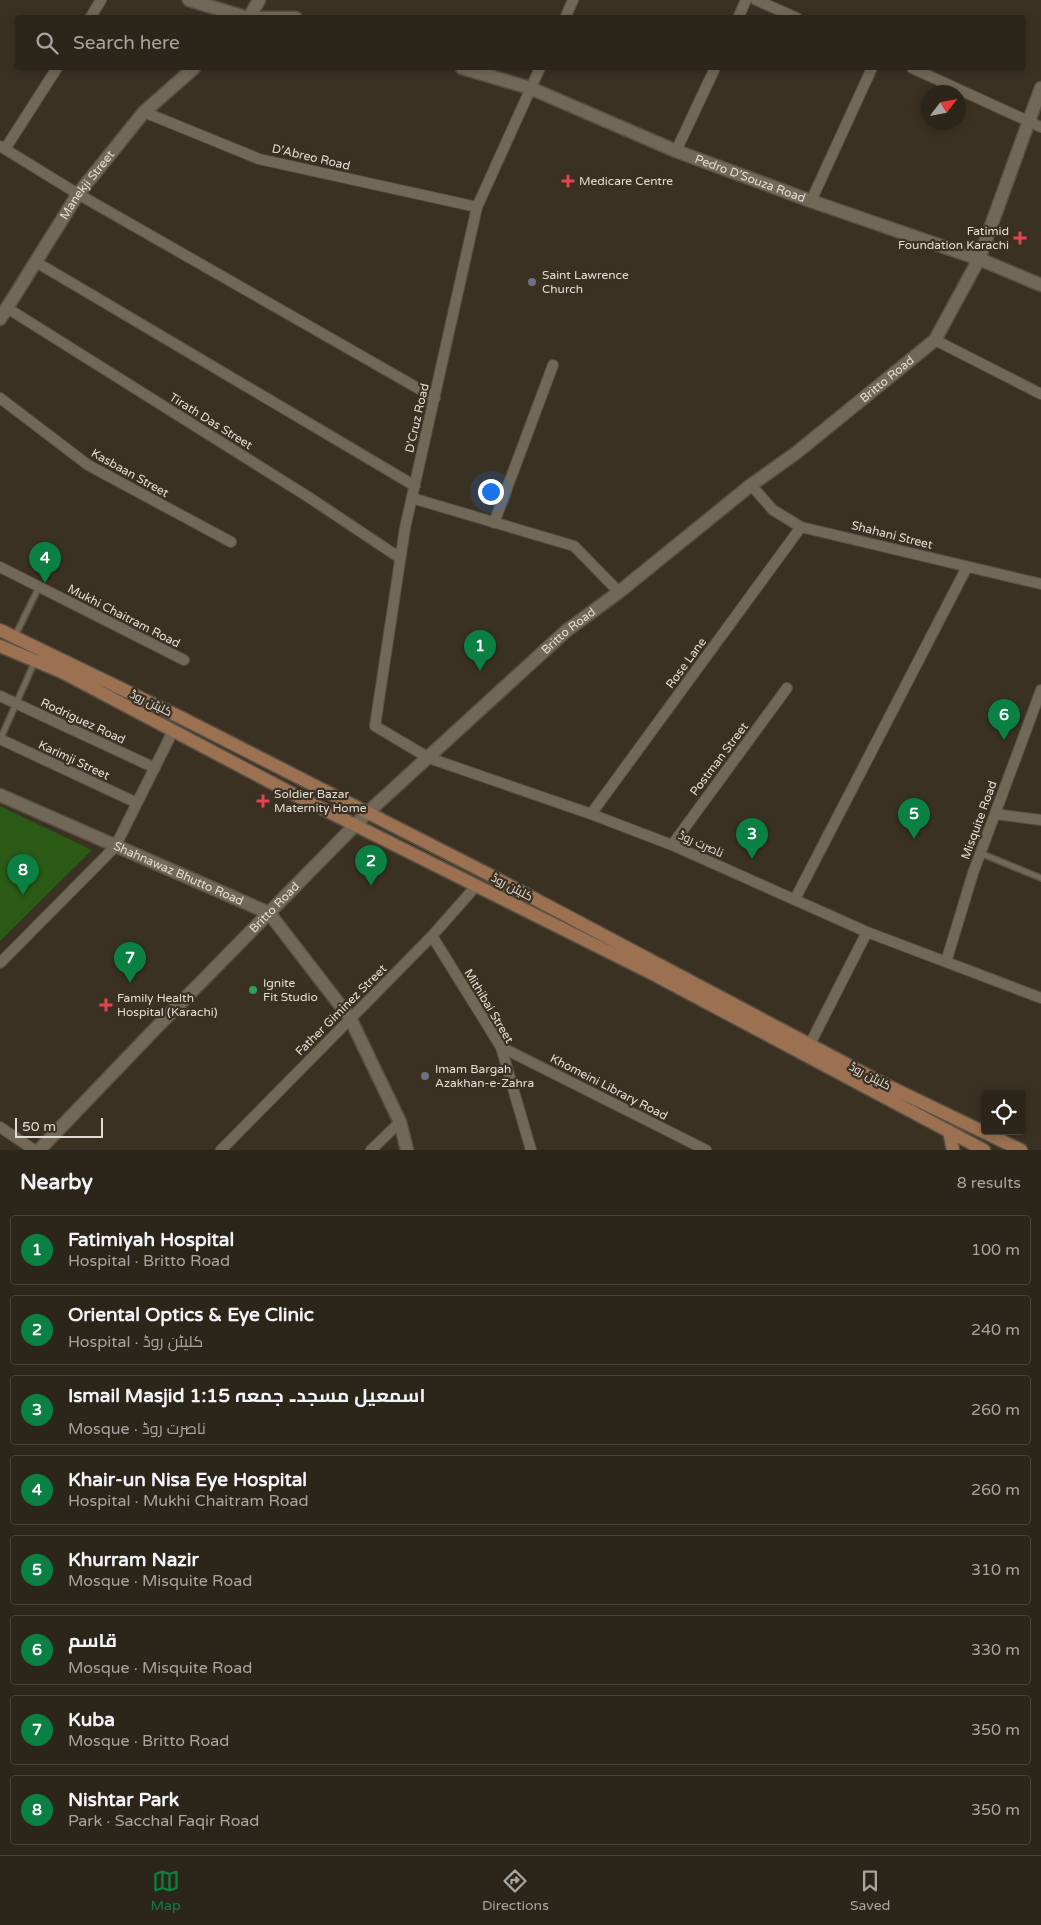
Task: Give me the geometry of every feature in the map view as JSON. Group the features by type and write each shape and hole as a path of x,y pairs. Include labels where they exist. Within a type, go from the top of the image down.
{"main road":[{"name":"کلیٹن روڈ","path":"0,630 182,718 366,814 486,873 886,1085 1021,1150"},
{"name":"کلیٹن روڈ","path":"0,646 62,672 356,825 651,973 984,1150"},
{"path":"949,1131 953,1150"}],"street":[{"path":"92,15 101,0"},
{"path":"189,0 239,15"},
{"path":"251,15 259,0"},
{"path":"566,15 573,0"},
{"path":"739,15 746,0"},
{"path":"756,0 790,15"},
{"path":"56,70 3,147 78,194 435,398"},
{"name":"Manekji Street","path":"0,320 78,194 144,112 192,70"},
{"name":"Pedro D'Souza Road","path":"469,70 530,88 676,151 811,201 979,259 1041,285"},
{"name":"D'Cruz Road","path":"429,758 375,726 400,558 414,486 477,207 539,70"},
{"path":"676,151 714,70"},
{"path":"811,201 871,70"},
{"path":"916,70 1041,127"},
{"name":"Britto Road","path":"39,1150 366,814 566,631 619,592 751,485 796,453 935,340 979,259 1041,88"},
{"name":"D'Abreo Road","path":"144,112 259,158 477,207"},
{"path":"36,262 414,486"},
{"name":"Tirath Das Street","path":"7,308 310,498 400,558"},
{"path":"935,340 1041,394"},
{"path":"494,523 554,365"},
{"name":"Kasbaan Street","path":"0,398 88,465 231,542"},
{"name":"Shahani Street","path":"751,485 773,510 801,527 1041,584"},
{"path":"412,498 574,546 619,592"},
{"name":"Rose Lane","path":"591,814 801,527"},
{"name":"Mukhi Chaitram Road","path":"0,567 184,660"},
{"path":"795,899 967,567"},
{"name":"Postman Street","path":"672,844 787,688"},
{"name":"Rodriguez Road","path":"0,696 156,768"},
{"name":"Misquite Road","path":"946,962 980,853 1040,697"},
{"path":"0,963 115,847 173,731"},
{"name":"Karimji Street","path":"0,739 137,803"},
{"name":"ناصرت روڈ","path":"429,758 672,844 868,932 1041,998"},
{"name":"Shahnawaz Bhutto Road","path":"0,794 115,847 269,913 350,1018 400,1122 407,1150"},
{"path":"995,814 1041,820"},
{"name":"Father Giminez Street","path":"221,1150 432,936 477,885"},
{"path":"810,1044 868,932"},
{"name":"Mithibai Street","path":"432,936 501,1046 531,1150"},
{"name":"Khomeini Library Road","path":"501,1046 706,1150"},
{"path":"371,1150 400,1122"},
{"path":"0,1127 34,1150"}],"lane":[{"path":"15,636 39,587"},
{"path":"0,739 35,661"},
{"path":"980,853 1041,878"}],"green space":[{"path":"0,806 92,850 0,941"}],"place":[{"name":"Medicare Centre","path":"568,181"},
{"name":"Fatimid Foundation Karachi","path":"1020,238"},
{"name":"Saint Lawrence Church","path":"532,282"},
{"name":"Khair-un Nisa Eye Hospital","path":"45,583"},
{"name":"Fatimiyah Hospital","path":"480,671"},
{"name":"قاسم","path":"1004,740"},
{"name":"Soldier Bazar Maternity Home","path":"263,801"},
{"name":"Khurram Nazir","path":"914,839"},
{"name":"Ismail Masjid اسمعیل مسجد۔ جمعہ 1:15","path":"752,859"},
{"name":"Oriental Optics & Eye Clinic","path":"371,886"},
{"name":"Nishtar Park","path":"23,895"},
{"name":"Kuba","path":"130,983"},
{"name":"Ignite Fit Studio","path":"253,990"},
{"name":"Family Health Hospital (Karachi)","path":"106,1005"},
{"name":"Imam Bargah Azakhan-e-Zahra","path":"425,1076"}]}
